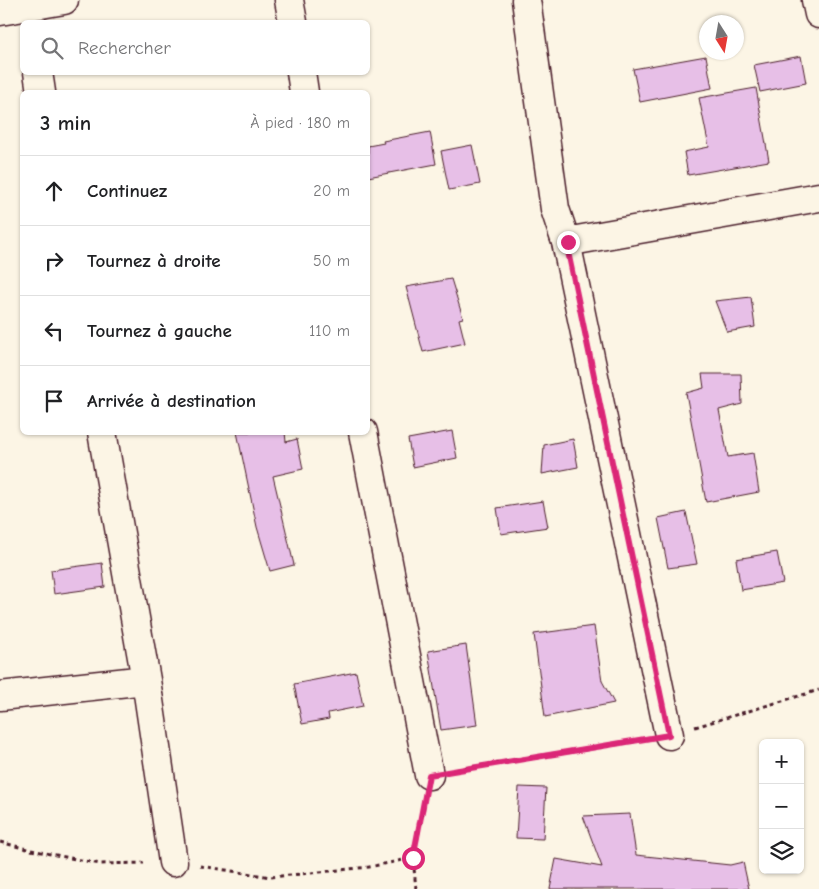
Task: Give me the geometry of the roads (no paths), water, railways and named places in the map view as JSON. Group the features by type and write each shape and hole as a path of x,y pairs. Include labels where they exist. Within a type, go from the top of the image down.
{"street":[{"path":"20,10 64,0"},
{"path":"290,0 293,20"},
{"path":"526,0 555,209 566,242 669,735"},
{"path":"816,0 819,14"},
{"path":"38,75 41,90"},
{"path":"301,75 304,90"},
{"path":"566,242 819,197"},
{"path":"103,435 146,680 173,862"},
{"path":"364,435 429,775"},
{"path":"0,696 146,680"}]}
